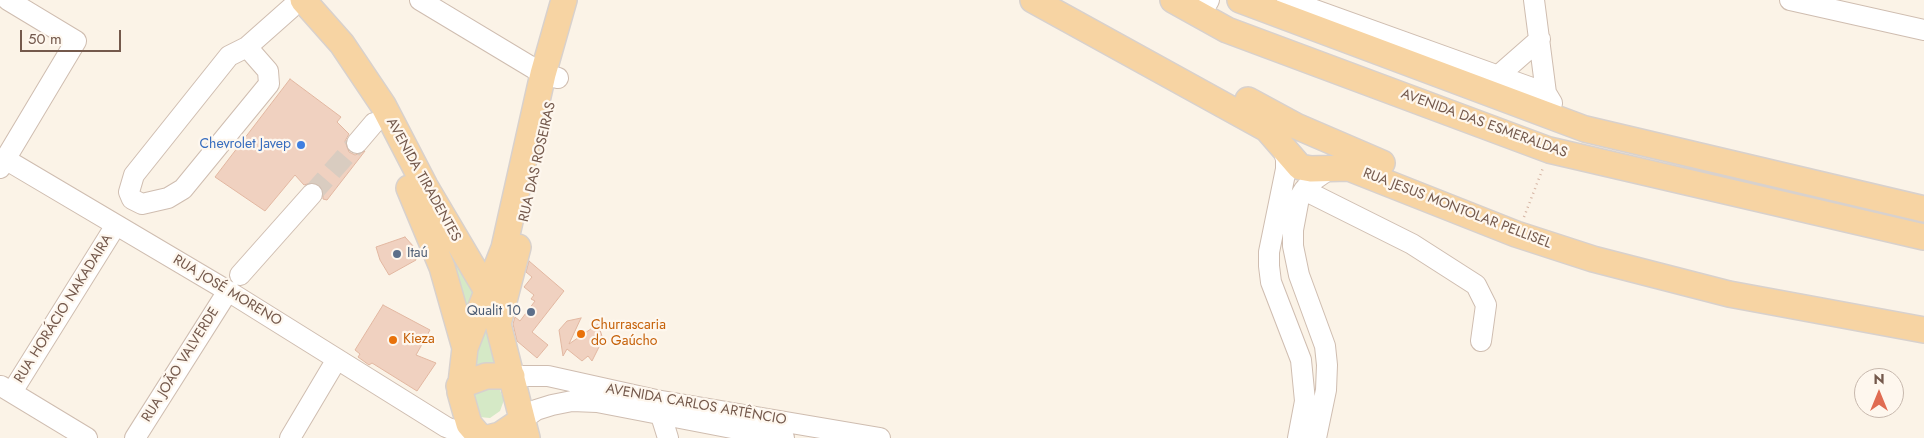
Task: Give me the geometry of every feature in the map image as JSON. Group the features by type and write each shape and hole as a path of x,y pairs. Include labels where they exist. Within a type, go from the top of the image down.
{"main road":[{"name":"RUA DAS ROSEIRAS","path":"498,324 513,269 564,0"},
{"name":"RUA DAS ROSEIRAS","path":"465,348 504,248 550,76 581,0"},
{"name":"RUA JESUS MONTOLAR PELLISEL","path":"1033,0 1267,129 1300,167 1311,170 1334,156"},
{"name":"RUA JESUS MONTOLAR PELLISEL","path":"1059,0 1296,126 1349,168 1516,234 1592,259 1729,294 1924,330"},
{"name":"AVENIDA DAS ESMERALDAS","path":"1173,0 1205,8 1227,30 1549,150 1924,235"},
{"path":"1240,0 1560,120 1602,133 1924,209"},
{"name":"AVENIDA TIRADENTES","path":"293,3 330,53 374,123 414,195 436,249 457,315 465,348"},
{"name":"AVENIDA TIRADENTES","path":"293,3 342,44 382,105 425,186 486,291 498,324 524,429"},
{"path":"1282,146 1283,137 1288,129 1296,126"},
{"name":"RUA JESUS MONTOLAR PELLISEL","path":"1334,156 1522,222 1742,282 1924,314"},
{"path":"468,261 483,261 504,248"},
{"path":"465,348 460,389 469,424 481,438"},
{"path":"460,389 486,376 512,376"},
{"path":"488,438 524,429"}],"street":[{"path":"3,164 76,41 8,0"},
{"path":"420,0 550,76"},
{"path":"1287,0 1546,93"},
{"path":"1534,0 1546,93 1560,120"},
{"path":"1790,0 1924,30"},
{"path":"247,47 268,71 268,84 183,189 168,198 142,204 132,199 129,192 134,175 229,56 247,47 293,3"},
{"path":"1499,75 1540,39"},
{"path":"357,143 374,123"},
{"path":"1282,146 1286,159 1286,169 1269,252 1269,266 1270,282 1301,360 1305,401 1298,438"},
{"path":"1316,438 1326,390 1327,365 1325,346 1299,275 1292,246 1297,208 1304,190 1334,156"},
{"name":"RUA JOSÉ MORENO","path":"3,164 116,225 228,292 337,359 442,433 475,438"},
{"path":"1304,190 1412,244 1476,284 1486,305 1481,341"},
{"path":"240,275 312,194"},
{"name":"RUA HORÁCIO NAKADAIRA","path":"6,389 116,225"},
{"name":"RUA JOÃO VALVERDE","path":"135,438 228,292"},
{"path":"290,438 337,359"},
{"name":"AVENIDA CARLOS ARTÊNCIO","path":"512,376 548,376 658,408 784,438"},
{"path":"6,389 87,438"},
{"path":"442,433 460,389"},
{"name":"AVENIDA CARLOS ARTÊNCIO","path":"524,429 536,410 572,401 658,408 880,438"},
{"path":"658,408 668,438"}],"path":[{"path":"1522,222 1549,150"}],"green space":[{"path":"291,0 296,0 339,51 369,95 475,291 466,315 448,262 411,178 366,96 337,52"},
{"path":"483,313 501,368 473,371"},
{"path":"472,388 499,388 504,400 500,411 490,418 479,417"}],"building":[{"name":"Chevrolet Javep","path":"290,79 341,117 337,122 349,134 345,141 349,152 355,155 365,151 327,200 323,199 323,191 319,185 314,182 304,185 295,175 265,211 215,177"},
{"name":"Itaú","path":"405,237 414,247 416,260 389,275 380,260 376,247"},
{"name":"Qualit 10","path":"529,261 564,291 532,332 548,345 537,358 517,341 513,324 515,317 520,321 535,301 531,299 534,295 524,287 532,277 526,272"},
{"name":"Kieza","path":"383,305 430,330 416,355 436,363 417,391 372,363 369,365 358,357 360,354 355,350"},
{"name":"Churrascaria do Gaúcho","path":"581,318 569,344 598,324 603,339 592,361 588,356 582,361 567,349 563,356 559,330 567,321"}],"tunnel":[{"path":"312,194 357,143"}],"place":[{"name":"Chevrolet Javep","path":"301,145"},
{"name":"Itaú","path":"397,254"},
{"name":"Qualit 10","path":"531,312"},
{"name":"Churrascaria do Gaúcho","path":"581,334"},
{"name":"Kieza","path":"393,340"}]}
